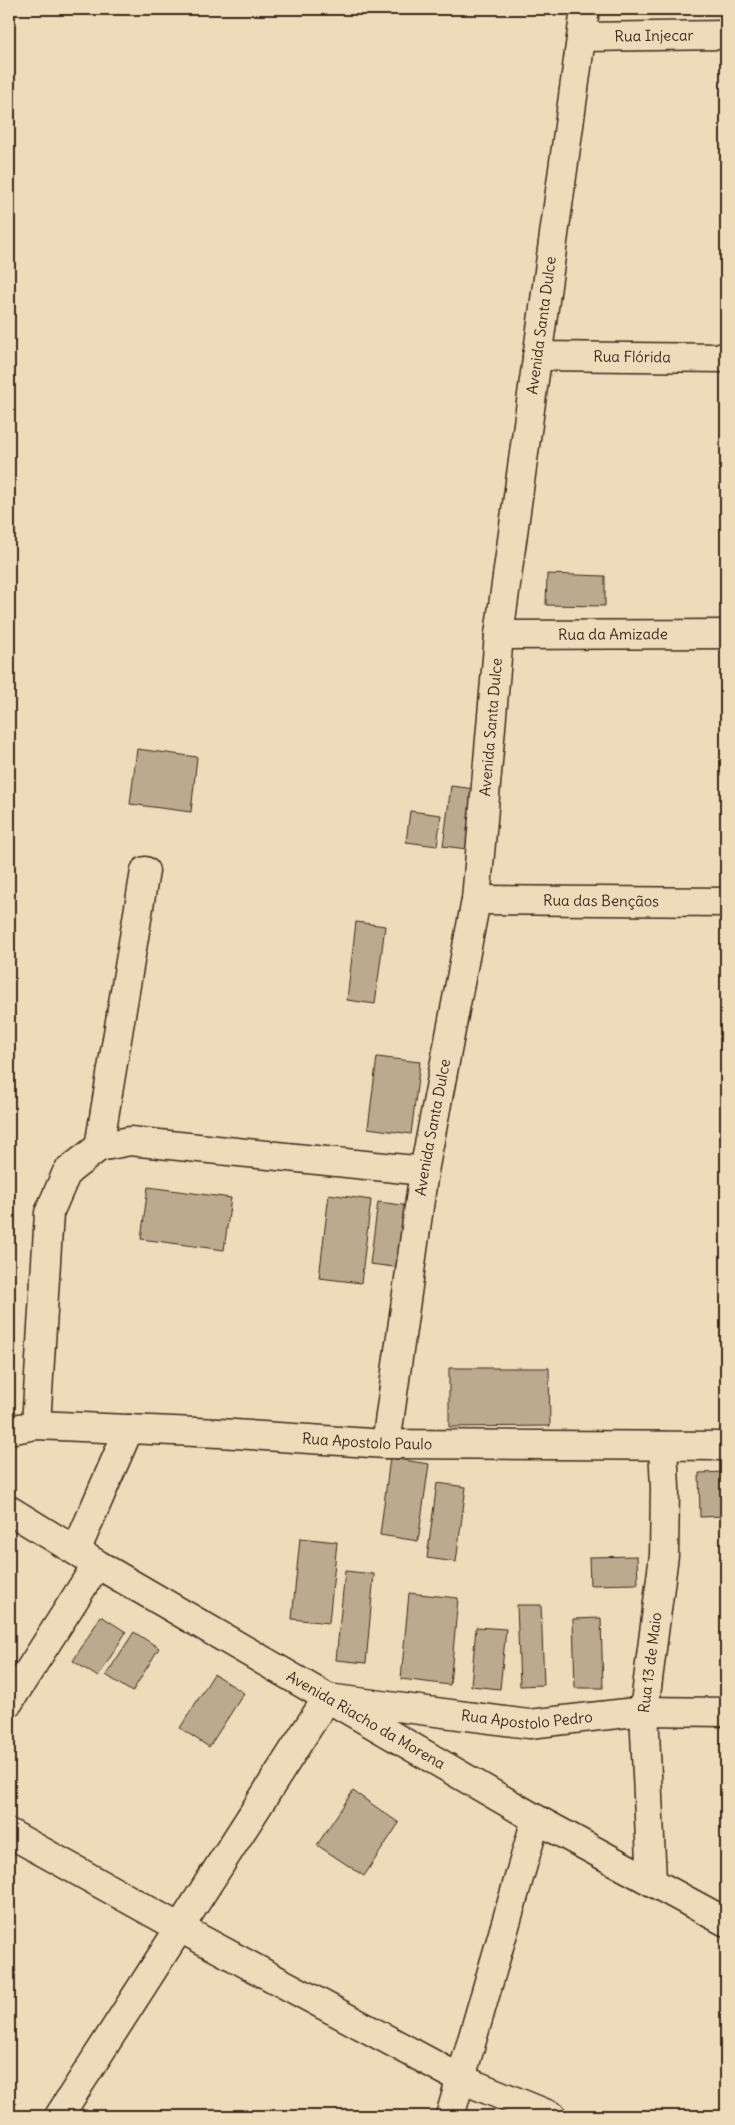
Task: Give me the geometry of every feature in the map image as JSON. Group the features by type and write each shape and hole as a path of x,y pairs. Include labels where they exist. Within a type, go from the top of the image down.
{"street":[{"name":"Avenida Santa Dulce","path":"386,1444 424,1171 476,900 499,635 585,9"},
{"name":"Rua Injecar","path":"582,37 726,35"},
{"name":"Rua Flórida","path":"537,356 726,358"},
{"name":"Rua da Amizade","path":"499,635 726,634"},
{"path":"99,1147 145,871"},
{"name":"Rua das Bençãos","path":"476,900 726,902"},
{"path":"36,1425 49,1213 67,1172 99,1147 130,1141 424,1171"},
{"name":"Rua Apostolo Paulo","path":"9,1430 36,1425 386,1444 726,1446"},
{"path":"9,1702 87,1558 129,1429"},
{"name":"Rua 13 de Maio","path":"652,1881 644,1711 664,1555 665,1488 663,1446"},
{"name":"Avenida Riacho da Morena","path":"9,1510 87,1558 536,1819 726,1922"},
{"path":"59,2116 327,1698"},
{"name":"Rua Apostolo Pedro","path":"327,1698 529,1724 644,1711 726,1712"},
{"path":"450,2116 536,1819"},
{"path":"9,1833 180,1928 461,2079 552,2116"}],"building":[{"path":"547,574 605,576 605,606 546,605"},
{"path":"137,749 197,757 191,812 130,804"},
{"path":"451,786 475,789 467,849 443,846"},
{"path":"410,811 441,815 437,846 406,842"},
{"path":"356,922 385,926 375,1004 347,1000"},
{"path":"377,1057 420,1062 411,1134 368,1128"},
{"path":"148,1187 231,1198 224,1250 141,1239"},
{"path":"329,1194 371,1200 361,1283 319,1278"},
{"path":"378,1202 418,1207 410,1269 370,1264"},
{"path":"449,1368 549,1368 550,1426 449,1427"},
{"path":"390,1458 429,1464 418,1541 380,1535"},
{"path":"726,1472 726,1516 700,1517 699,1473"},
{"path":"437,1483 466,1487 456,1562 427,1558"},
{"path":"300,1538 337,1542 329,1623 292,1619"},
{"path":"637,1556 638,1584 590,1585 589,1557"},
{"path":"345,1571 374,1574 366,1663 336,1660"},
{"path":"409,1593 458,1598 450,1685 401,1679"},
{"path":"517,1605 541,1605 544,1685 520,1686"},
{"path":"101,1616 126,1632 98,1677 73,1661"},
{"path":"601,1618 603,1688 575,1688 573,1619"},
{"path":"476,1627 506,1629 500,1689 471,1686"},
{"path":"134,1632 159,1648 132,1692 106,1675"},
{"path":"214,1674 244,1693 209,1747 180,1728"},
{"path":"353,1791 399,1823 364,1876 317,1845"}]}
